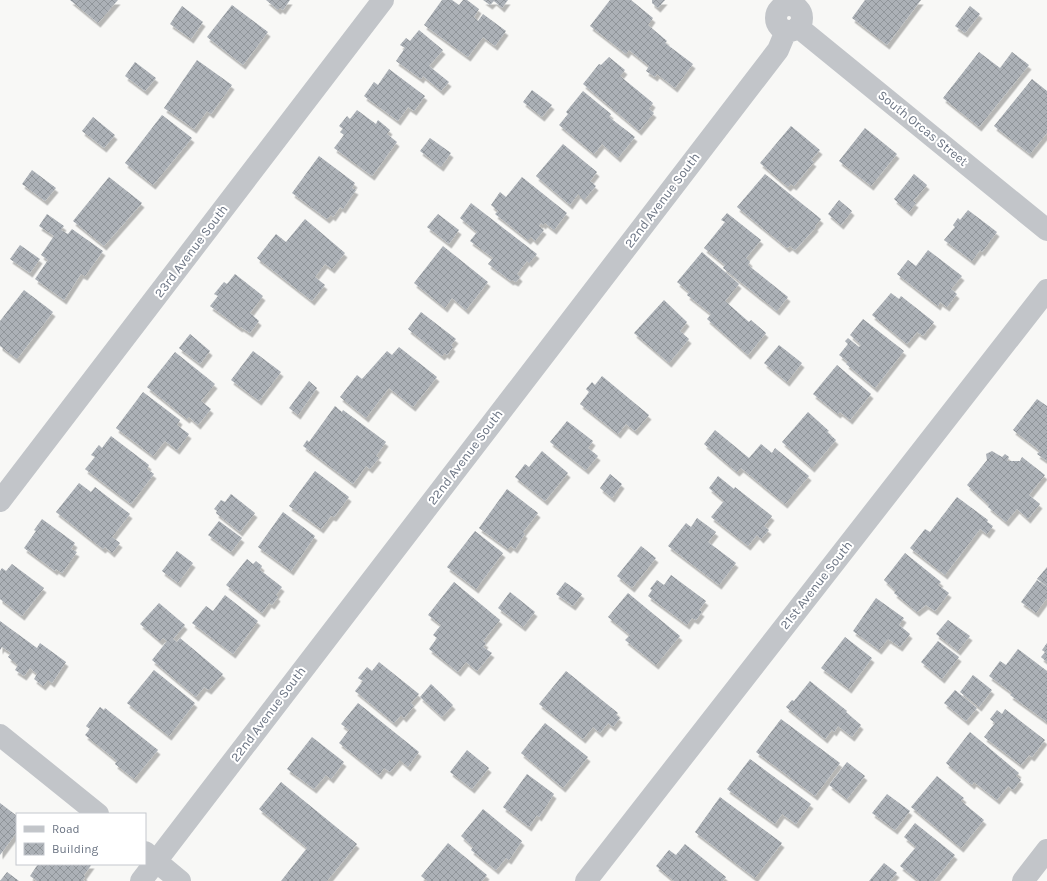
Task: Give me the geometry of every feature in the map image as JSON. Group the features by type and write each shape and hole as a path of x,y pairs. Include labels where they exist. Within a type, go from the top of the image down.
{"street":[{"name":"23rd Avenue South","path":"0,502 383,0"},
{"path":"784,4 802,16 792,29"},
{"name":"South Orcas Street","path":"792,29 1047,230"},
{"name":"22nd Avenue South","path":"141,881 150,857 778,50 792,29"},
{"name":"21st Avenue South","path":"586,881 1047,290"},
{"path":"0,735 97,813"},
{"path":"1023,881 1047,850"},
{"path":"150,857 180,881"}],"building":[{"path":"70,0 118,0 98,23"},
{"path":"266,0 290,0 283,10 280,8 278,10"},
{"path":"442,0 452,0 459,5 463,0 467,0 479,9 474,17 478,21 483,14 506,31 495,46 483,37 468,57 424,25"},
{"path":"483,0 508,0 502,8 494,1 490,5"},
{"path":"610,0 631,0 653,18 648,25 667,41 665,43 693,64 675,88 657,74 655,77 646,71 649,66 629,50 626,54 590,26"},
{"path":"652,0 665,0 658,8 652,3"},
{"path":"865,0 921,0 887,45 852,18"},
{"path":"232,5 268,32 243,65 207,37"},
{"path":"182,6 203,22 191,39 170,24"},
{"path":"970,6 980,14 965,33 955,26"},
{"path":"419,30 443,50 429,66 449,82 441,91 423,76 421,79 396,61 405,48 400,45 406,38 410,41"},
{"path":"979,52 1000,68 1012,52 1029,65 979,127 943,98"},
{"path":"609,57 625,70 620,76 653,103 649,109 654,113 639,131 583,84 599,64 601,65"},
{"path":"197,60 232,85 211,114 207,111 194,129 164,108"},
{"path":"135,62 156,78 145,91 125,76"},
{"path":"389,69 425,96 414,111 408,107 398,121 364,96 374,82 378,85"},
{"path":"1032,79 1047,91 1047,133 1030,154 994,126"},
{"path":"532,90 552,105 542,117 523,102"},
{"path":"583,91 611,114 609,117 635,137 618,158 602,144 594,154 559,125 568,114 566,112"},
{"path":"357,110 376,124 378,120 390,130 387,134 397,142 372,176 334,148 344,135 340,132 343,129 339,126 347,116 350,119"},
{"path":"162,115 192,138 153,185 125,163"},
{"path":"93,117 115,135 104,148 82,131"},
{"path":"791,126 820,150 811,160 814,162 794,186 791,184 788,187 760,163"},
{"path":"865,128 897,154 871,186 839,161"},
{"path":"430,138 451,153 441,167 420,151"},
{"path":"563,144 597,172 590,181 596,186 584,200 578,194 570,205 536,176"},
{"path":"319,156 355,183 352,188 356,190 343,209 340,207 333,217 331,215 327,219 292,193"},
{"path":"32,170 56,188 45,201 22,184"},
{"path":"765,174 821,219 815,226 816,227 795,250 790,246 787,248 737,207"},
{"path":"914,174 927,185 913,201 916,203 909,212 894,199"},
{"path":"109,177 142,203 104,246 73,221"},
{"path":"522,177 567,213 554,230 545,223 543,225 541,223 539,226 544,230 535,241 531,237 528,240 495,214 498,211 491,205 500,192 506,197"},
{"path":"839,200 852,211 841,225 828,214"},
{"path":"471,203 537,254 529,263 527,261 517,274 520,277 516,282 511,281 488,264 493,258 470,241 477,232 460,218"},
{"path":"968,210 997,232 982,252 980,250 972,261 944,240 955,227 953,225 958,218 960,220"},
{"path":"727,213 761,240 746,258 750,262 748,265 788,297 777,311 723,268 725,265 704,248 725,222 721,220"},
{"path":"47,214 64,226 61,230 68,234 72,229 103,251 85,276 81,274 64,300 35,279 48,260 41,255 54,236 39,226"},
{"path":"438,214 459,230 449,244 427,227"},
{"path":"305,219 345,253 332,269 325,264 315,277 325,285 312,301 257,258 276,234 286,242"},
{"path":"20,245 40,259 30,273 10,259"},
{"path":"443,246 488,282 466,310 452,298 445,308 414,283"},
{"path":"928,250 962,276 951,289 957,294 947,307 940,302 938,306 897,274 908,260 916,266"},
{"path":"702,252 739,284 725,301 749,322 751,320 766,333 748,355 707,319 711,314 687,295 689,292 677,282"},
{"path":"235,274 263,296 250,313 259,321 250,333 241,327 240,328 210,306 218,296 214,294 224,282 227,284"},
{"path":"24,290 53,312 17,359 0,346 0,321"},
{"path":"891,293 899,299 901,296 934,322 923,336 917,332 907,344 872,315"},
{"path":"664,300 687,322 680,331 689,339 669,363 634,333"},
{"path":"421,312 456,339 451,345 453,347 447,355 445,353 442,356 408,329"},
{"path":"863,319 904,351 875,388 846,364 848,362 839,355 848,344 845,341 848,338 859,347 861,345 850,335"},
{"path":"190,334 210,351 200,364 179,348"},
{"path":"779,345 802,363 787,382 764,363"},
{"path":"399,347 437,377 413,407 389,388 366,418 340,397 357,375 362,379 387,351 392,355"},
{"path":"253,351 281,372 259,401 231,380"},
{"path":"175,352 215,384 201,401 211,409 198,425 189,417 187,419 147,387"},
{"path":"837,365 871,394 850,420 840,412 838,414 813,394"},
{"path":"602,376 649,415 635,431 626,424 618,434 580,404 589,392 586,389 592,382 595,385"},
{"path":"309,381 317,388 298,415 289,408"},
{"path":"143,392 180,420 177,425 189,434 177,450 165,441 153,456 116,428"},
{"path":"1037,399 1047,406 1047,461 1037,454 1040,451 1013,430"},
{"path":"335,406 342,412 343,410 386,442 376,456 379,458 370,469 366,466 353,484 303,446 307,440 309,442"},
{"path":"808,412 829,431 827,432 836,440 812,468 782,442"},
{"path":"567,421 593,441 588,448 598,456 586,470 550,442"},
{"path":"715,430 749,458 761,444 772,453 775,448 809,476 785,504 741,468 737,472 704,444"},
{"path":"111,436 149,465 147,469 154,474 131,504 85,469 95,457 91,455 99,445 102,448"},
{"path":"542,451 568,473 545,501 515,477 525,464 529,467"},
{"path":"992,451 1002,457 1005,454 1009,457 1007,461 1020,461 1022,457 1045,475 1029,495 1040,504 1028,519 1017,509 1006,522 988,507 989,505 967,485 987,460 986,454"},
{"path":"315,471 349,497 334,517 331,516 321,529 289,506"},
{"path":"610,474 622,484 612,498 600,488"},
{"path":"718,476 734,489 735,487 772,516 764,526 769,530 761,539 757,535 748,546 711,517 724,501 709,488"},
{"path":"79,483 91,492 95,487 130,514 112,537 120,543 112,553 105,547 103,549 56,512"},
{"path":"507,489 538,513 523,532 525,534 515,549 511,546 508,549 479,528"},
{"path":"231,494 255,513 240,532 216,513 217,511 214,509 221,500 225,502"},
{"path":"957,497 988,520 987,522 993,526 987,534 980,529 945,575 910,548 925,529 930,532"},
{"path":"283,512 315,536 291,571 258,547"},
{"path":"697,518 716,532 708,542 736,563 719,585 668,546 686,523 691,527"},
{"path":"42,519 75,543 71,549 77,552 62,573 56,569 55,571 24,548 36,531 34,530"},
{"path":"219,521 242,538 231,552 208,535"},
{"path":"475,531 503,553 476,589 447,567"},
{"path":"641,546 656,558 632,588 617,576"},
{"path":"177,551 193,563 178,583 162,571"},
{"path":"905,553 941,582 938,585 949,593 935,611 926,605 917,612 894,593 896,591 884,580"},
{"path":"247,559 253,564 256,561 262,566 260,570 282,587 276,595 278,597 272,605 269,603 262,613 226,585"},
{"path":"12,564 44,588 22,616 0,599 0,571 2,568 6,571"},
{"path":"1047,567 1047,586 1037,579"},
{"path":"671,575 706,601 699,610 702,612 696,620 692,618 687,625 648,596 652,590 650,589 657,580 664,585"},
{"path":"1037,580 1047,587 1047,598 1036,613 1021,602"},
{"path":"454,582 500,620 483,641 486,643 483,647 492,653 477,671 466,662 458,672 429,649 437,638 433,635 441,625 428,615"},
{"path":"565,582 582,594 573,606 556,594"},
{"path":"510,592 535,612 523,627 498,608"},
{"path":"628,593 680,636 656,665 625,640 630,635 608,617"},
{"path":"225,595 258,621 233,654 192,623 206,606 213,611"},
{"path":"876,598 904,618 899,625 910,634 900,647 888,639 879,650 853,631"},
{"path":"159,603 185,625 173,639 177,642 180,638 223,674 209,690 204,687 196,697 152,660 167,641 163,638 160,641 140,624"},
{"path":"948,620 970,636 958,651 936,634"},
{"path":"0,621 37,648 40,643 66,662 52,683 48,680 43,686 34,679 37,674 30,668 24,676 15,670 18,665 8,657 11,653 2,647 0,650"},
{"path":"845,637 872,658 849,689 821,668"},
{"path":"938,641 959,657 942,679 921,662"},
{"path":"1047,643 1047,662 1041,657 1045,652 1042,650"},
{"path":"1018,649 1047,671 1047,722 1010,695 1012,693 989,676 1000,661 1006,665"},
{"path":"379,662 419,694 411,703 414,706 404,718 401,715 394,723 355,691 363,681 358,678 367,667 372,671"},
{"path":"154,670 195,703 169,736 127,703"},
{"path":"566,671 618,713 616,715 620,718 613,727 608,723 600,733 593,727 583,739 539,704"},
{"path":"973,675 992,690 979,707 960,692"},
{"path":"810,681 847,711 846,712 861,725 852,737 838,726 834,732 832,730 825,739 786,707 792,700 794,701"},
{"path":"431,684 453,705 442,717 420,697"},
{"path":"955,690 977,708 966,721 944,703"},
{"path":"358,703 419,752 408,767 400,760 390,772 384,768 379,775 339,743 349,730 341,724"},
{"path":"100,707 104,710 105,708 158,750 134,779 115,764 117,761 85,735 90,729 86,726"},
{"path":"1005,709 1045,740 1032,757 1029,755 1021,765 984,737 995,723 990,719 997,710 1002,714"},
{"path":"781,719 840,763 815,796 756,752"},
{"path":"545,723 588,757 563,788 521,753"},
{"path":"970,732 1019,773 1016,776 1021,780 1013,790 1008,786 997,800 974,782 972,785 946,763"},
{"path":"312,737 344,762 331,779 326,775 314,789 287,769"},
{"path":"467,750 489,768 472,789 450,772"},
{"path":"750,759 811,804 796,824 782,814 775,824 727,789"},
{"path":"847,762 865,776 847,799 829,785"},
{"path":"527,774 554,794 539,817 537,815 529,827 503,807"},
{"path":"937,776 964,798 961,801 984,820 961,848 911,807"},
{"path":"281,782 357,844 327,881 281,881 307,848 259,809"},
{"path":"887,794 910,811 895,830 872,813"},
{"path":"720,797 782,843 755,878 695,832"},
{"path":"0,803 16,815 16,833 0,855"},
{"path":"483,809 522,841 509,860 506,858 496,870 471,850 473,847 461,836"},
{"path":"915,823 955,855 934,881 919,881 900,866 916,847 904,837"},
{"path":"448,843 487,875 482,881 427,881 421,876"},
{"path":"685,844 726,877 723,881 674,881 656,866 669,850 676,855"},
{"path":"884,863 897,873 890,881 869,881"},
{"path":"37,865 91,865 84,875 85,877 83,880 85,881 37,881 30,876"},
{"path":"7,872 19,881 0,881"}]}
